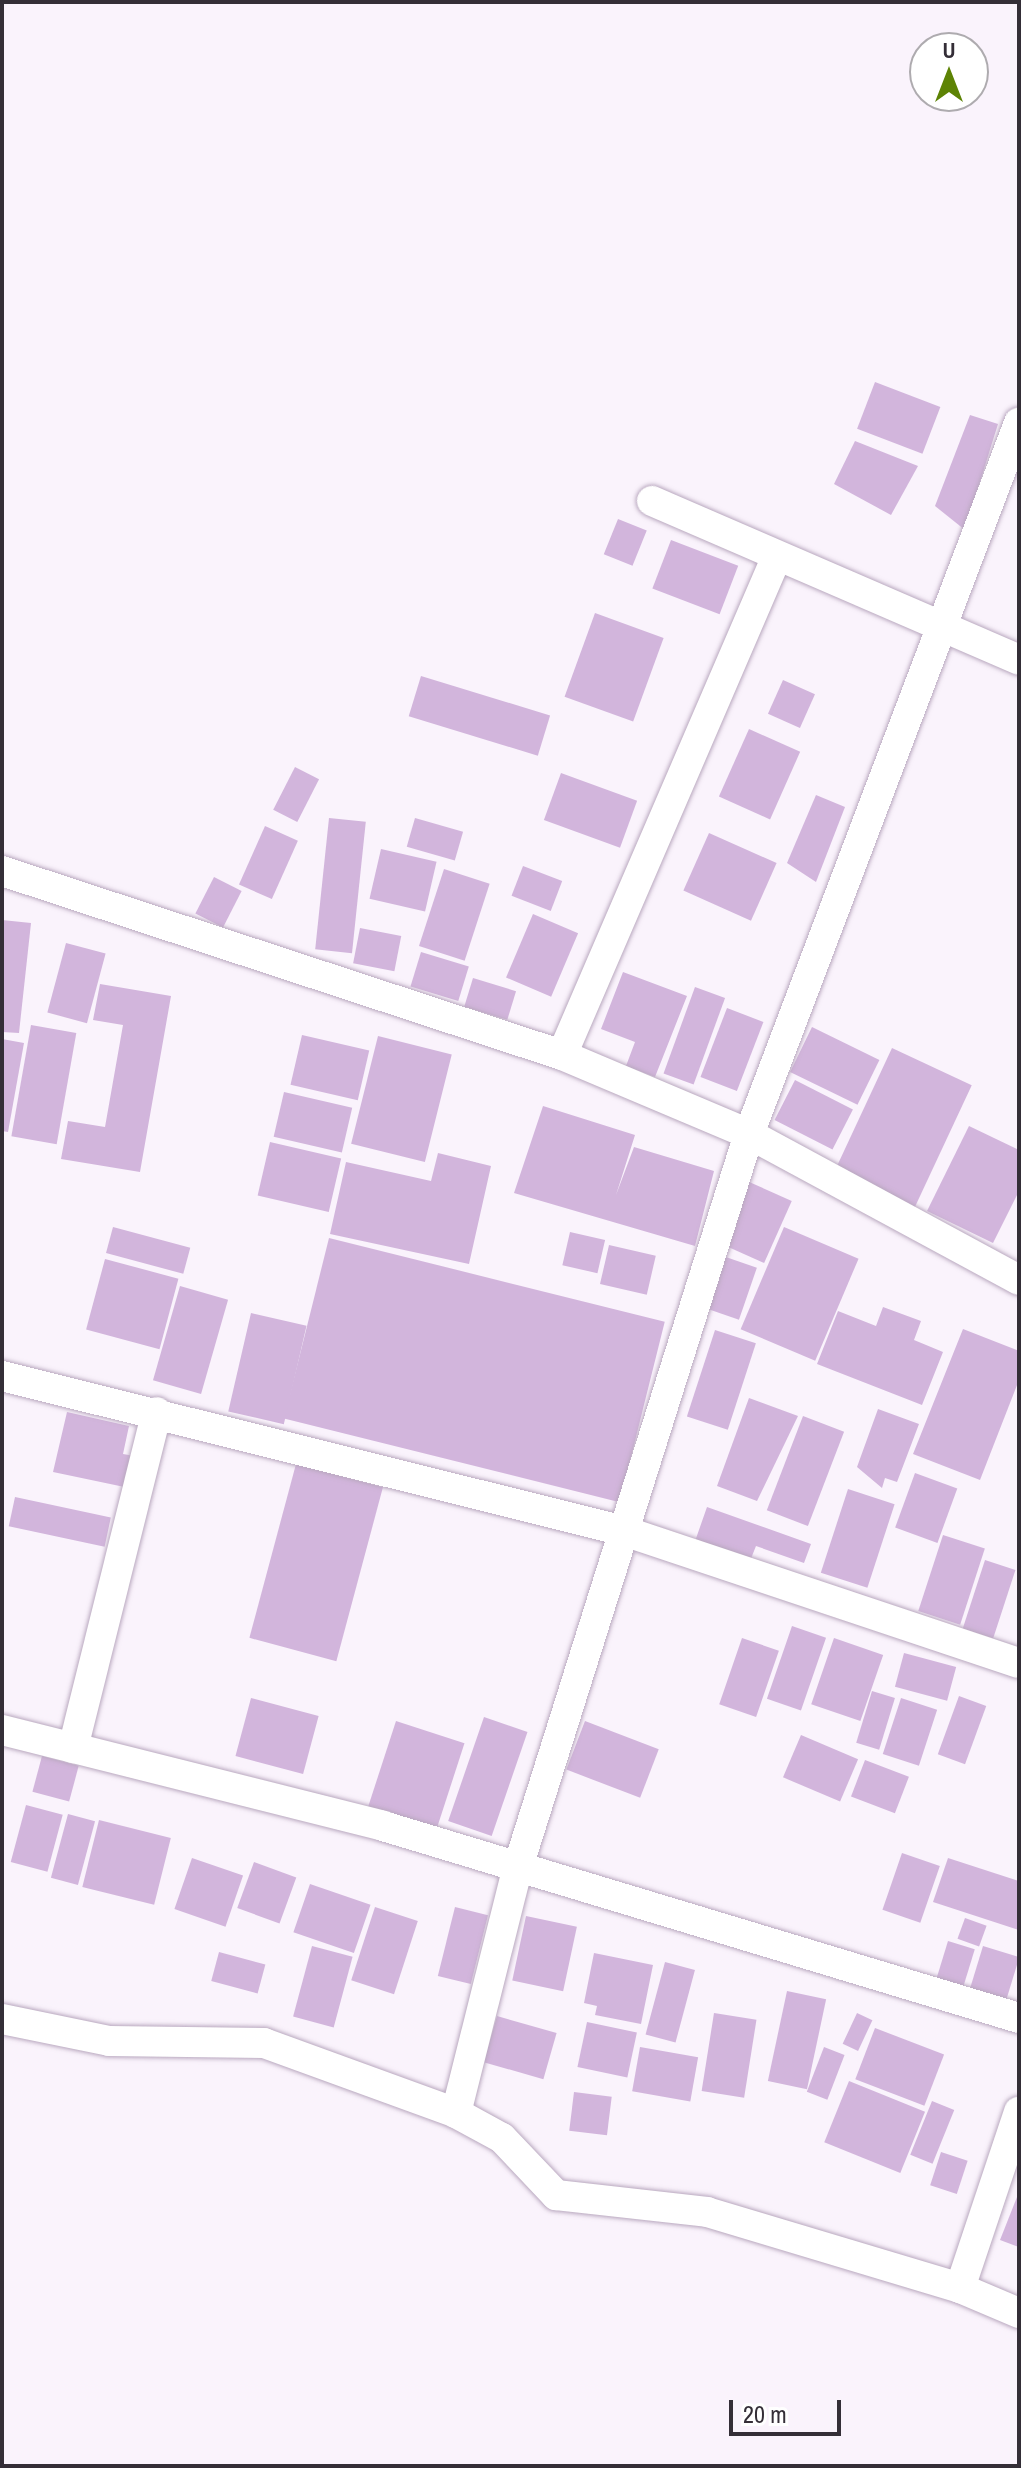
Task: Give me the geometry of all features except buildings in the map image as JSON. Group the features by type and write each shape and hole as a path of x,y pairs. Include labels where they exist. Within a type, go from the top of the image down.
{"street":[{"path":"456,2113 518,1867 749,1134 1019,423"},
{"path":"652,501 1019,660"},
{"path":"562,1055 777,556"},
{"path":"2,871 562,1055 749,1134 1019,1280"},
{"path":"2,1376 157,1412 624,1531 1019,1663"},
{"path":"73,1748 157,1412"},
{"path":"2,1730 518,1867 1019,2018"},
{"path":"2,2019 109,2041 264,2043 456,2113 502,2138 556,2195 707,2212 960,2288 1019,2313"},
{"path":"960,2288 1019,2112"}]}
